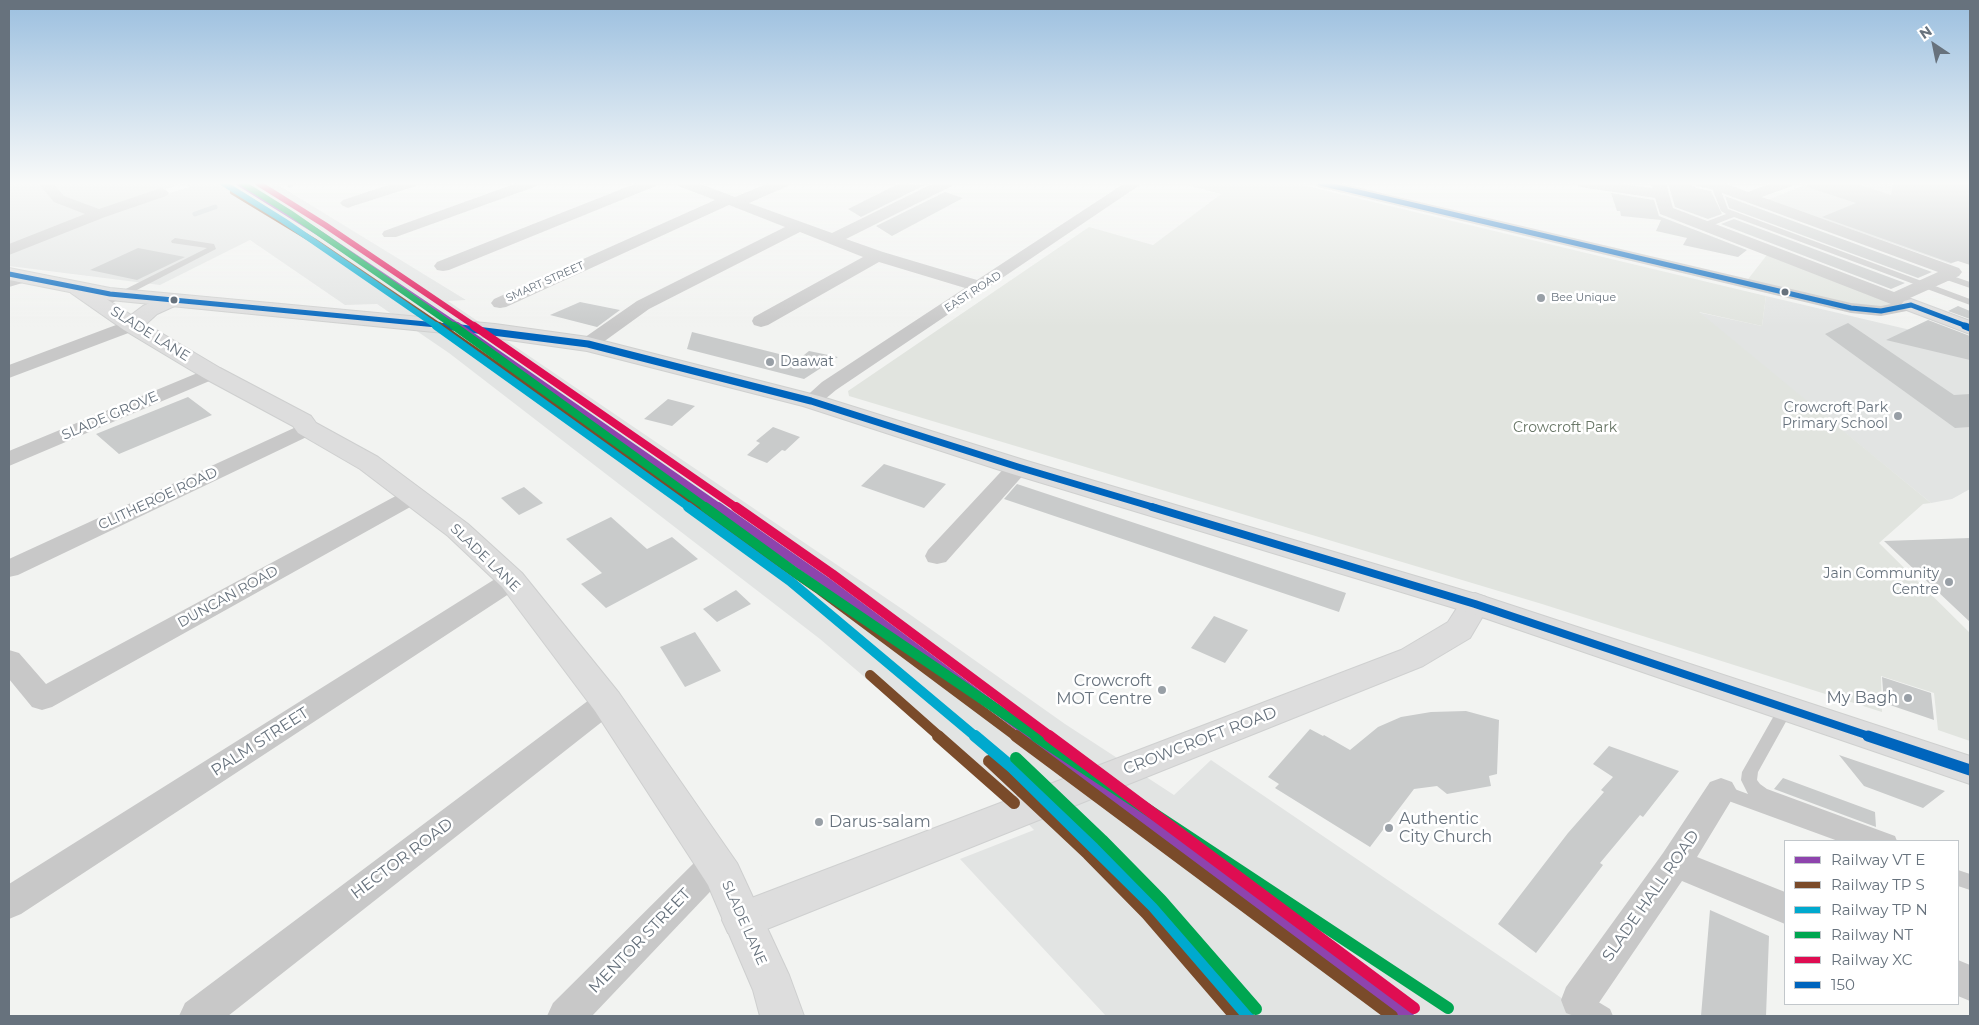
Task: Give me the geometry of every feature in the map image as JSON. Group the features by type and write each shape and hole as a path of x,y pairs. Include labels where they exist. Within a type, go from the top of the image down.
{"main road":[{"path":"14,278 122,295 495,331 588,344 811,402 1018,467 1475,604 1970,770"},
{"name":"SLADE LANE","path":"78,289 103,304 132,326 212,373 302,421 308,428 369,463 458,530 512,580 607,702 714,865 723,875 774,990 782,1016"},
{"path":"132,326 150,310 172,300"},
{"path":"1902,302 1970,328"},
{"name":"CROWCROFT ROAD","path":"742,920 1412,658 1459,630 1475,604"}],"street":[{"path":"9,250 57,231"},
{"path":"390,234 399,231"},
{"path":"443,266 532,231"},
{"name":"SMART STREET","path":"500,303 665,231"},
{"path":"588,344 644,305 790,231"},
{"path":"809,231 877,256 980,287"},
{"path":"833,239 850,231"},
{"name":"EAST ROAD","path":"811,402 829,386 1065,231"},
{"path":"1519,231 1851,308 1881,311 1902,302 1924,285 1948,274"},
{"path":"1716,231 1902,302"},
{"path":"1834,231 1948,274"},
{"path":"761,322 877,256"},
{"path":"9,372 132,326"},
{"name":"SLADE GROVE","path":"9,459 212,373"},
{"name":"CLITHEROE ROAD","path":"9,570 308,428"},
{"path":"937,556 1018,467"},
{"name":"DUNCAN ROAD","path":"9,660 42,699 413,496"},
{"name":"PALM STREET","path":"9,903 512,580"},
{"name":"HECTOR ROAD","path":"198,1016 607,702"},
{"name":"SLADE HALL ROAD","path":"1591,1008 1675,864 1721,792"},
{"path":"1675,864 1784,908"},
{"name":"MENTOR STREET","path":"566,1016 714,865"}],"lane":[{"path":"1779,231 1970,302"},
{"path":"103,304 212,248 211,246 175,241"},
{"path":"1948,274 1970,285"},
{"path":"1785,709 1750,772 1749,780 1754,789 1761,794 1886,840"},
{"path":"1721,792 1855,840"}],"shaded area":[{"path":"9,231 50,231 9,247"},
{"path":"62,231 353,231 466,300 448,301 905,611 1065,724 1174,795 1211,760 1588,1016 1106,1016 960,859 1034,830 992,786 820,639 449,353 377,304 345,305 250,240 160,285 9,266 9,252"},
{"path":"1856,231 1970,231 1970,254 1951,264"},
{"name":"Crowcroft Park Primary School","path":"1766,296 1970,344 1970,489 1952,499 1931,503 1697,312 1762,326"}],"green space":[{"name":"Crowcroft Park","path":"1083,231 1103,231 1153,245 1172,231 1494,231 1766,296 1762,326 1699,312 1931,503 1923,504 1879,543 1970,633 1970,741 1938,730 1934,693 1881,676 1882,712 1542,604 849,396 848,391"},
{"path":"1770,251 1911,305 1881,311 1745,283"}],"building":[{"path":"884,231 902,231 892,236"},
{"path":"1656,231 1697,231 1747,250 1738,257 1683,245 1687,238"},
{"path":"1739,231 1766,231 1905,283 1891,289"},
{"path":"1791,231 1820,231 1932,272 1918,278"},
{"path":"1861,231 1970,231 1970,265 1958,261 1951,263"},
{"path":"138,248 185,257 137,280 90,270"},
{"path":"580,302 620,310 597,327 550,315"},
{"path":"1958,306 1970,311 1970,319 1948,311"},
{"path":"1928,320 1970,336 1970,360 1886,340"},
{"path":"1848,323 1954,395 1970,394 1970,427 1955,428 1825,334"},
{"path":"692,332 799,359 809,351 838,357 804,379 687,349"},
{"path":"188,397 212,415 119,454 96,434"},
{"path":"668,399 695,406 672,426 644,419"},
{"path":"773,427 800,437 785,451 782,450 767,463 747,455 760,443 756,441"},
{"path":"884,464 946,484 924,508 861,486"},
{"path":"1017,484 1346,593 1339,612 1004,499"},
{"path":"524,487 543,503 519,515 501,498"},
{"path":"611,517 647,549 672,537 698,559 606,608 581,584 602,573 566,539"},
{"name":"Jain Community Centre","path":"1970,538 1970,622 1884,541"},
{"path":"736,590 751,604 717,622 703,609"},
{"path":"1214,616 1248,630 1225,663 1191,648"},
{"path":"695,632 721,671 685,687 660,647"},
{"name":"My Bagh","path":"1882,677 1931,693 1934,720 1884,703"},
{"path":"1466,711 1499,720 1497,774 1489,776 1491,786 1447,794 1437,786 1414,789 1370,847 1275,788 1279,784 1268,777 1310,729 1350,750 1378,727 1401,717 1431,712"},
{"path":"1609,746 1679,771 1643,817 1640,815 1600,863 1603,865 1536,953 1498,924 1568,833 1604,792 1601,790 1613,777 1593,764"},
{"path":"1839,755 1945,791 1923,808 1864,786"},
{"path":"1783,778 1875,812 1876,827 1774,789"},
{"path":"1710,910 1769,936 1766,1016 1701,1016"}],"transit line":[{"path":"297,231 416,310 820,590 1392,1016"},
{"path":"298,231 472,351 790,581 1013,768 1154,907 1248,1016"},
{"path":"316,231 422,302 826,582 1408,1016"},
{"name":"150","path":"1523,231 1851,308 1881,311 1911,305"},
{"name":"150","path":"9,274 110,294 495,331 588,344 811,401 1018,467 1475,604 1970,770"},
{"name":"150","path":"1911,305 1970,328"},
{"path":"870,675 1014,803"},
{"path":"989,761 1088,854 1147,914 1235,1016"}],"rail line":[{"name":"NT","path":"316,231 478,343 796,573 1042,740 1448,1008"},
{"name":"XC","path":"334,231 832,574 1414,1008"},
{"name":"NT","path":"1016,758 1102,840 1161,900 1256,1009"}],"place":[{"name":"Bee Unique","path":"1541,298"},
{"name":"Daawat","path":"770,362"},
{"name":"Crowcroft Park Primary School","path":"1898,416"},
{"name":"Jain Community Centre","path":"1949,582"},
{"name":"Crowcroft MOT Centre","path":"1162,690"},
{"name":"My Bagh","path":"1908,698"},
{"name":"Darus-salam","path":"819,822"},
{"name":"Authentic City Church","path":"1389,828"}]}
